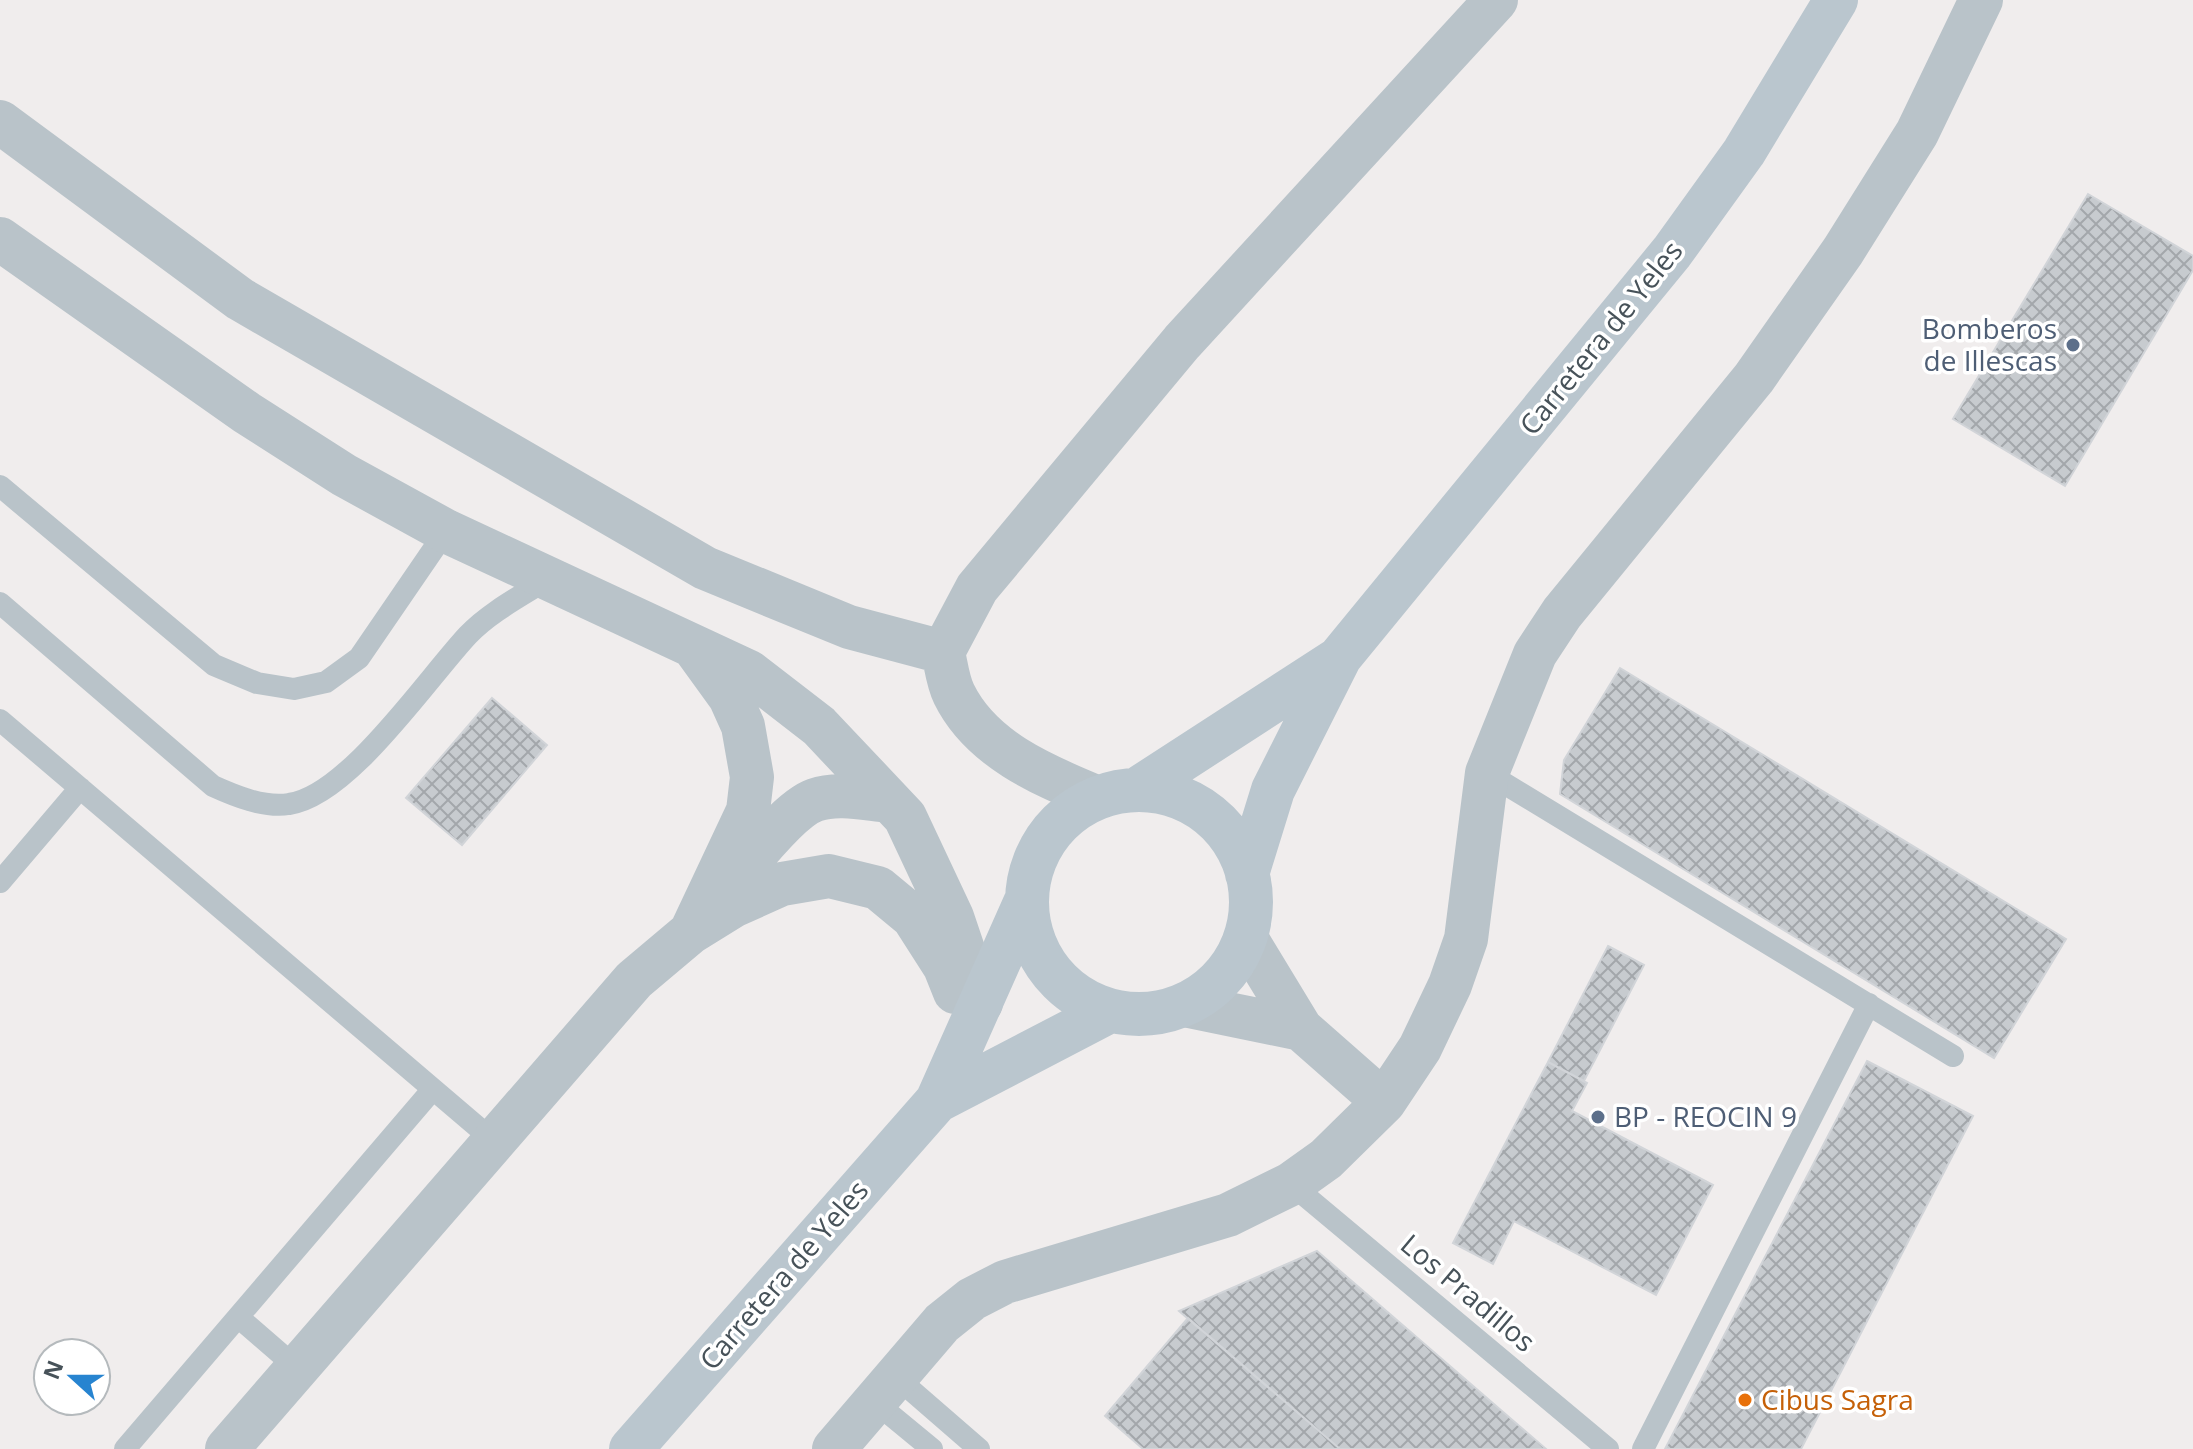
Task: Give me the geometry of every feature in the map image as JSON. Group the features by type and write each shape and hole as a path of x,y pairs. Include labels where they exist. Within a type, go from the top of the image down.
{"main road":[{"name":"Carretera de Yeles","path":"1247,874 1273,790 1340,657 1672,252 1744,152 1836,0"},
{"name":"Carretera de Yeles","path":"1142,786 1340,657"},
{"path":"1142,786 1181,796 1206,810 1232,838 1247,874 1247,940 1232,969 1189,1006 1152,1017 1106,1013 1046,971 1025,903 1034,858 1062,818 1096,797 1142,786"},
{"name":"Carretera de Yeles","path":"631,1449 937,1101 1025,903"},
{"name":"Carretera de Yeles","path":"937,1101 1106,1013"}],"street":[{"path":"1096,797 1044,775 985,737 954,693 943,652 977,588 1182,342 1496,0"},
{"path":"834,1449 942,1323 972,1299 1005,1282 1228,1215 1291,1184 1326,1159 1384,1102 1420,1048 1450,985 1466,939 1487,773 1535,654 1562,613 1754,378 1843,251 1917,133 1981,0"},
{"path":"0,122 240,299 705,568 849,627 943,652"},
{"path":"0,239 247,413 344,475 446,531 749,672 819,726 905,817 952,917 975,1016"},
{"path":"691,932 748,811 752,777 743,726 730,697 693,646"},
{"path":"691,932 759,850 798,810 814,800 833,796 889,801"},
{"path":"227,1449 634,980 691,932 733,906 782,884 829,876 878,888 913,917 975,1016"},
{"path":"1247,940 1301,1029 1384,1102"},
{"path":"1189,1006 1301,1029"}],"lane":[{"path":"0,486 214,665 257,683 294,689 326,682 359,658 446,531"},
{"path":"0,603 213,786 242,799 288,804 319,795 349,772 471,632 548,579"},
{"path":"0,720 494,1141"},
{"path":"1487,773 1953,1056"},
{"path":"0,882 80,788"},
{"path":"1643,1449 1869,1004"},
{"path":"125,1449 433,1089"},
{"name":"Los Pradillos","path":"1291,1184 1608,1449"},
{"path":"238,1317 297,1368"},
{"path":"886,1389 932,1449"},
{"path":"886,1389 979,1449"}],"building":[{"name":"Bomberos de Illescas","path":"2088,194 2193,256 2193,270 2065,486 1953,419"},
{"path":"1620,668 2066,939 1994,1058 1560,794 1564,760"},
{"path":"492,698 547,745 462,845 406,798"},
{"path":"1608,946 1644,965 1584,1081 1548,1062"},
{"path":"1867,1061 1973,1116 1801,1449 1665,1449"},
{"path":"1548,1062 1587,1083 1572,1111 1713,1185 1656,1295 1514,1221 1493,1264 1453,1243"},
{"path":"1317,1251 1546,1449 1340,1449 1179,1311"},
{"path":"1188,1318 1340,1449 1143,1449 1105,1416"}],"place":[{"name":"Bomberos de Illescas","path":"2073,345"},
{"name":"BP - REOCIN 9","path":"1598,1117"},
{"name":"Cibus Sagra","path":"1745,1400"}]}
